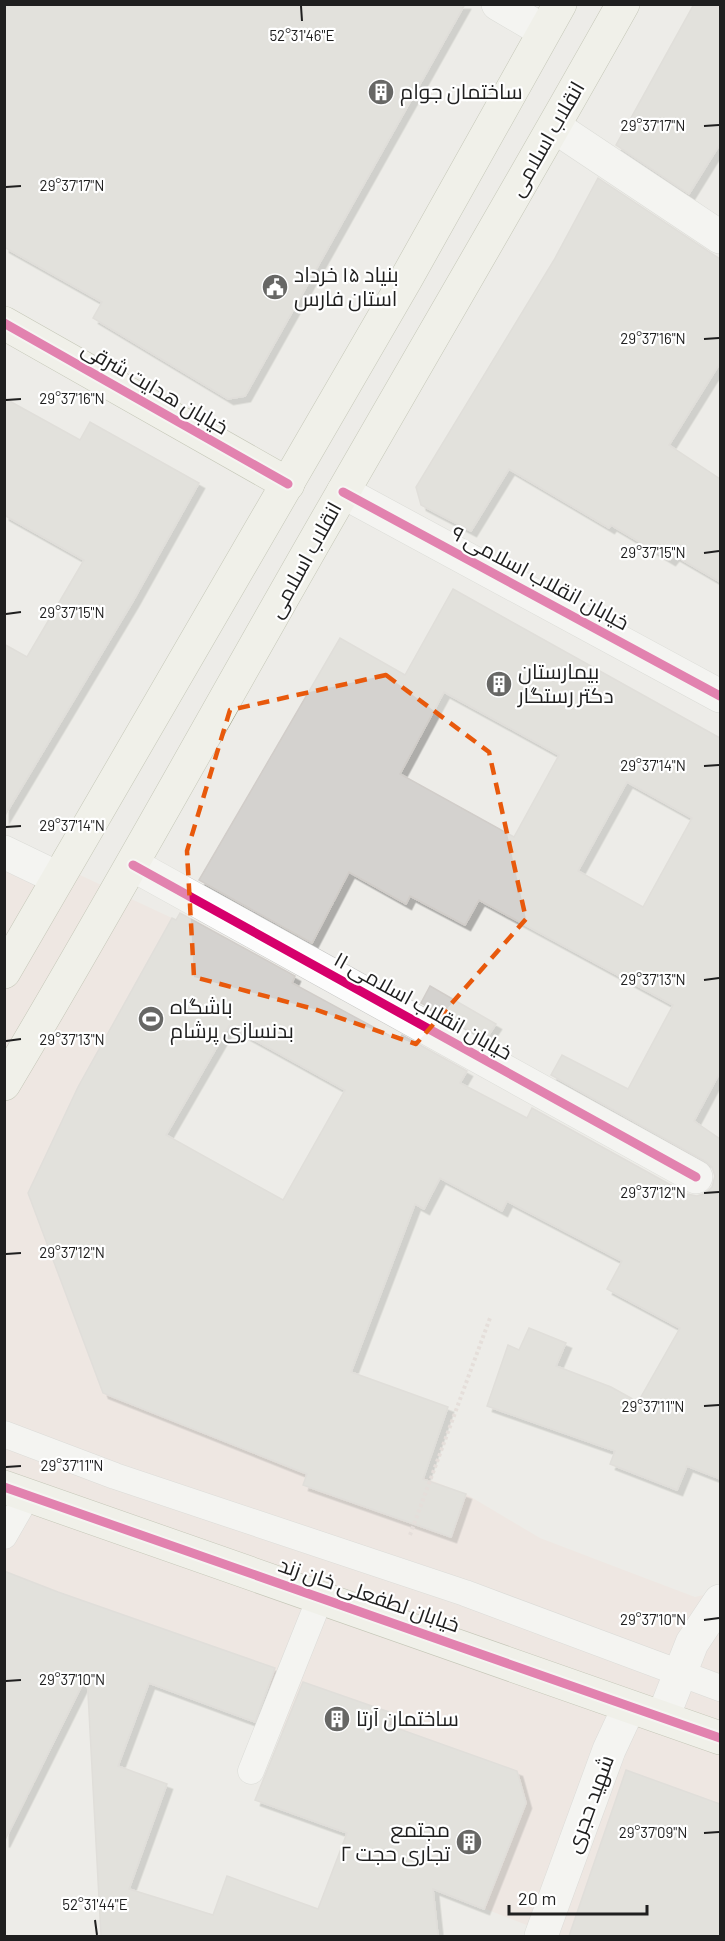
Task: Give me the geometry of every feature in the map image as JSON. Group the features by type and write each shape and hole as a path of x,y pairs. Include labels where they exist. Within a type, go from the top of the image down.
{"main road":[{"name":"انقلاب اسلامی","path":"4,1084 133,865 343,492 623,4"},
{"path":"4,972 288,484 552,18"},
{"name":"خیابان هدایت شرقی","path":"4,323 288,484"},
{"name":"خیابان لطفعلی خان زند","path":"13,1493 720,1738"}],"street":[{"path":"498,4 552,18"},
{"path":"555,126 720,237"},
{"name":"خیابان انقلاب اسلامی ۹","path":"343,492 720,696"},
{"path":"4,852 58,878"},
{"name":"خیابان انقلاب اسلامی ۱۱","path":"133,865 696,1178"},
{"path":"663,1718 692,1643 720,1601"},
{"name":"شهید حجری","path":"541,1936 609,1750 629,1707"}],"lane":[{"path":"4,1434 116,1476 465,1593 720,1688"},
{"path":"4,1536 13,1493"},
{"path":"251,1771 320,1598"}],"path":[{"path":"409,1538 490,1318"}],"highlighted area":[{"path":"386,675 489,752 526,919 416,1044 314,1009 194,977 187,851 230,710"}],"shaded area":[{"path":"5,840 172,918 231,951 135,1118 305,1212 243,1324 423,1477 466,1494 540,1538 695,1597 720,1591 720,1936 535,1936 537,1929 413,1881 373,1765 280,1732 269,1687 180,1657 89,1684 60,1673 5,1621"}],"building":[{"path":"4,4 465,4 245,396 228,399 93,318 102,302 4,247"},
{"path":"694,4 720,4 720,144 689,194 616,145"},
{"path":"598,178 720,259 720,363 669,445 720,479 720,582 674,555 670,560 611,525 609,528 509,469 471,531 421,505 416,487 554,260"},
{"path":"4,398 80,440 90,422 199,483 133,601 4,817 4,644 27,657 84,560 4,515"},
{"path":"453,589 720,738 720,1072 694,1121 720,1139 720,1479 687,1466 677,1490 610,1464 615,1451 487,1406 508,1345 519,1350 529,1328 566,1343 556,1366 611,1387 638,1402 680,1328 607,1289 622,1261 507,1201 502,1211 440,1178 424,1209 415,1204 351,1372 448,1407 423,1479 466,1494 451,1537 303,1485 307,1474 103,1393 28,1193 78,1087 172,918 176,920 180,913 295,976 292,983 399,1041 402,1035 467,1071 460,1083 527,1118 532,1108 687,1194 697,1196 706,1193 712,1187 715,1176 712,1167 705,1161 551,1075 562,1055 628,1089 673,1005 479,900 465,925 410,896 406,904 349,872 312,943 199,880 340,638 405,675","holes":["444,692 559,755 514,837 400,774","627,782 692,818 643,907 578,871","229,1026 345,1090 283,1200 166,1135"]},
{"path":"430,986 496,1024 486,1039 421,1003"},
{"path":"4,1571 275,1668 255,1722 149,1683 118,1766 167,1784 129,1889 213,1915 227,1876 318,1909 347,1833 255,1800 303,1682 392,1713 388,1725 517,1771 526,1803 484,1909 433,1889 438,1936 101,1936 87,1675 4,1842"},
{"path":"626,1770 720,1804 720,1936 569,1936"}],"cycle path":[{"path":"4,323 288,484"},
{"path":"343,492 720,696"},
{"path":"133,865 696,1177"},
{"path":"4,1487 720,1738"}],"place":[{"name":"ساختمان جوام","path":"381,92"},
{"name":"بنیاد ۱۵ خرداد استان فارس","path":"275,287"},
{"name":"بیمارستان دکتر رستگار","path":"499,684"},
{"name":"باشگاه بدنسازی پرشام","path":"151,1019"},
{"name":"ساختمان آرتا","path":"337,1719"},
{"name":"مجتمع تجاری حجت ۲","path":"469,1842"}]}
